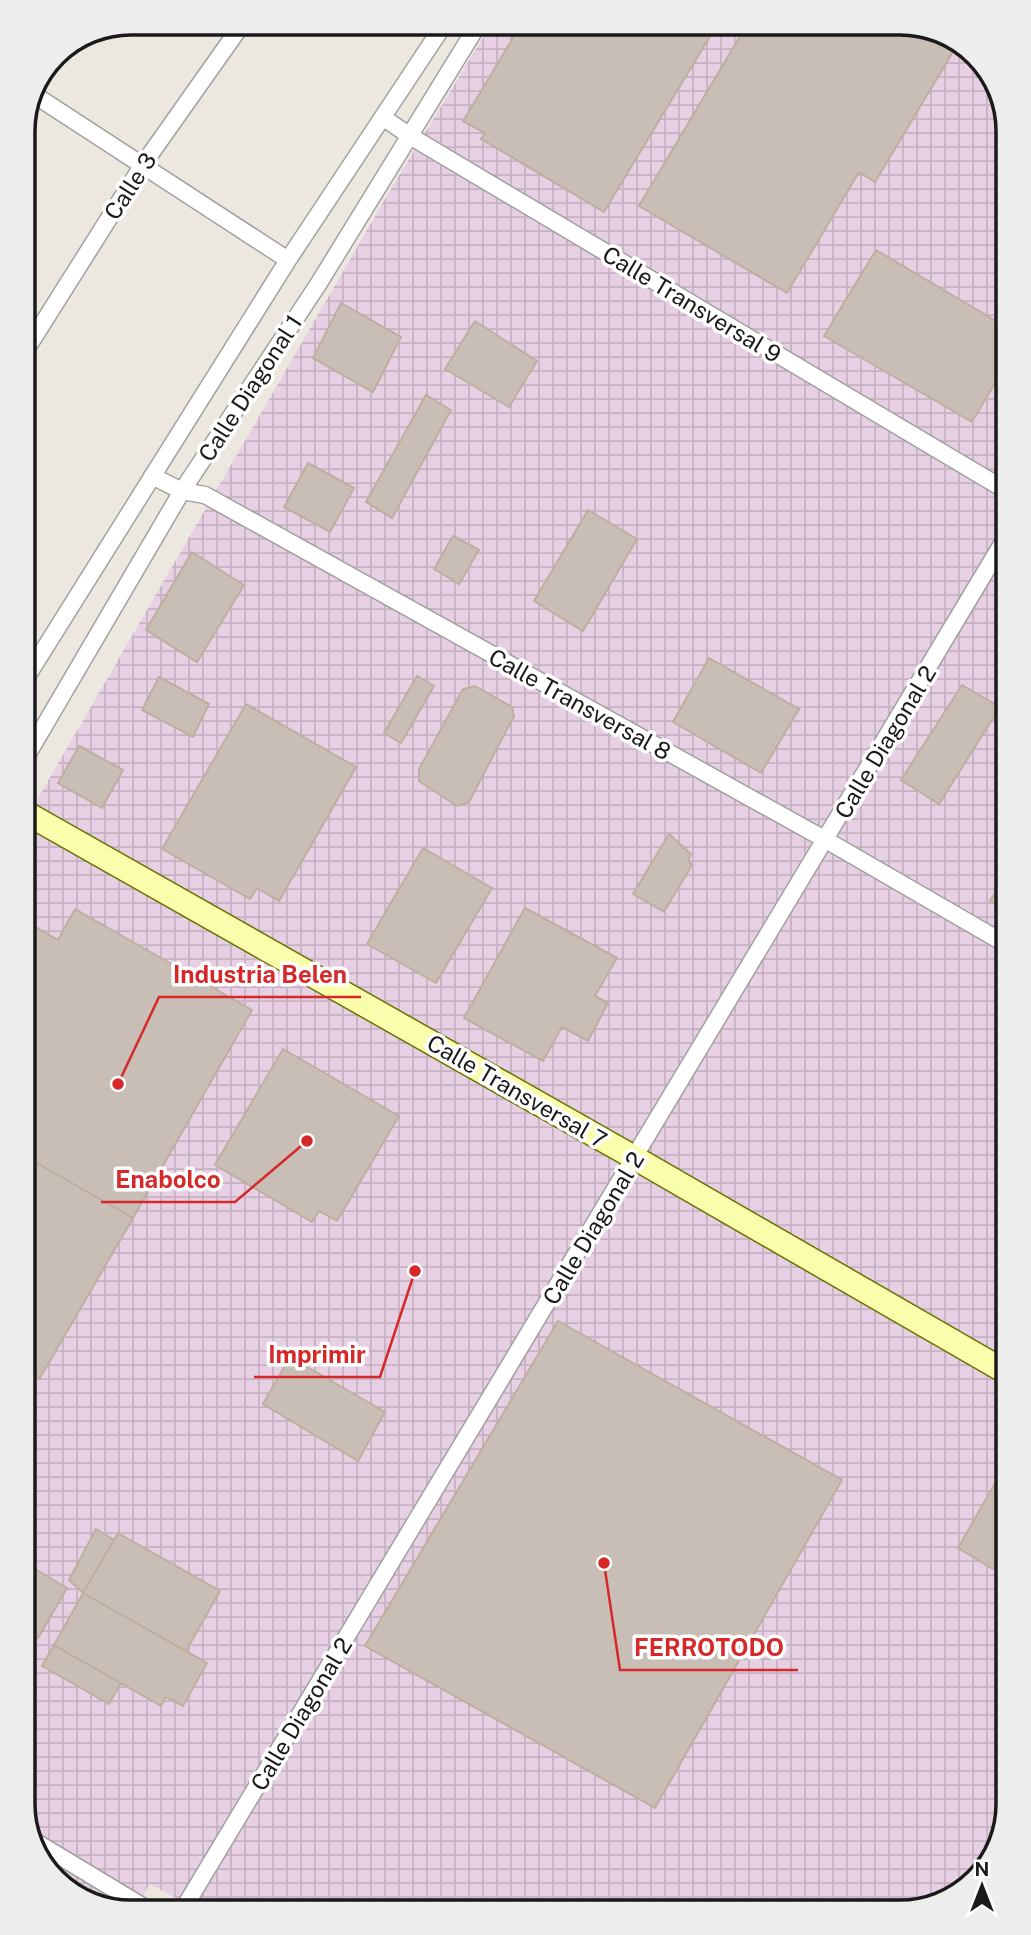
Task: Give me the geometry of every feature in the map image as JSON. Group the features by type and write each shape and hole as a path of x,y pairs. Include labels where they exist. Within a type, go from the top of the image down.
{"street":[{"name":"Calle 3","path":"35,336 142,166 235,35"},
{"name":"Calle Diagonal 1","path":"35,664 288,260 437,35"},
{"name":"Calle Diagonal 1","path":"35,742 182,491 319,283 472,35"},
{"path":"40,99 288,260"},
{"name":"Calle Transversal 9","path":"384,118 996,484"},
{"name":"Calle Transversal 8","path":"152,476 182,491 205,495 826,840 996,938"},
{"name":"Calle Diagonal 2","path":"190,1900 996,554"},
{"name":"Calle Transversal 7","path":"35,818 996,1366"},
{"path":"46,1848 132,1900"}],"shaded area":[{"path":"485,35 906,35 931,40 953,51 968,63 989,94 996,131 996,1804 993,1829 983,1851 947,1851 947,1888 919,1898 900,1900 179,1900 150,1884 140,1900 125,1900 100,1895 63,1872 42,1841 35,1804 35,803 392,187"}],"building":[{"path":"515,35 711,35 604,212 481,139 485,133 463,121"},
{"path":"741,35 906,35 931,40 953,51 875,182 859,172 787,293 639,206"},
{"path":"876,250 996,321 996,381 972,422 824,336"},
{"path":"341,303 401,337 373,392 313,358"},
{"path":"475,321 537,361 509,407 445,369"},
{"path":"426,395 451,410 392,518 366,502"},
{"path":"308,463 354,488 330,532 284,507"},
{"path":"588,510 637,539 583,631 534,601"},
{"path":"453,536 479,550 459,584 434,569"},
{"path":"192,552 244,585 197,662 146,630"},
{"path":"709,658 799,709 761,773 673,722"},
{"path":"417,676 434,686 401,743 384,733"},
{"path":"159,677 209,704 193,737 142,710"},
{"path":"962,685 996,705 996,713 939,804 901,780"},
{"path":"475,686 512,707 514,716 469,802 457,806 419,781 419,769 463,689"},
{"path":"246,704 356,767 279,901 257,888 250,899 162,849"},
{"path":"79,746 123,770 102,808 58,783"},
{"path":"669,834 691,854 688,861 692,865 664,912 633,894"},
{"path":"423,848 492,888 436,983 367,944"},
{"path":"996,891 996,904 990,901"},
{"path":"525,908 617,958 595,996 608,1003 588,1041 562,1027 543,1061 464,1018"},
{"path":"75,909 252,1010 133,1218 35,1162 35,927 58,940"},
{"path":"283,1049 399,1116 337,1221 319,1211 312,1222 215,1165"},
{"path":"35,1162 133,1218 40,1378 35,1375"},
{"path":"558,1321 842,1480 655,1808 365,1646"},
{"path":"290,1357 385,1412 358,1461 263,1404"},
{"path":"996,1482 996,1564 993,1569 958,1548"},
{"path":"96,1529 114,1540 83,1593 69,1580"},
{"path":"118,1533 220,1591 186,1651 83,1593"},
{"path":"35,1569 67,1588 38,1638 35,1636"},
{"path":"83,1593 207,1663 183,1706 166,1697 161,1706 54,1645"},
{"path":"54,1645 121,1683 109,1704 42,1666"}],"place":[{"name":"Industria Belen","path":"118,1084"},
{"name":"Enabolco","path":"307,1141"},
{"name":"Imprimir","path":"415,1271"},
{"name":"FERROTODO","path":"604,1563"}]}
